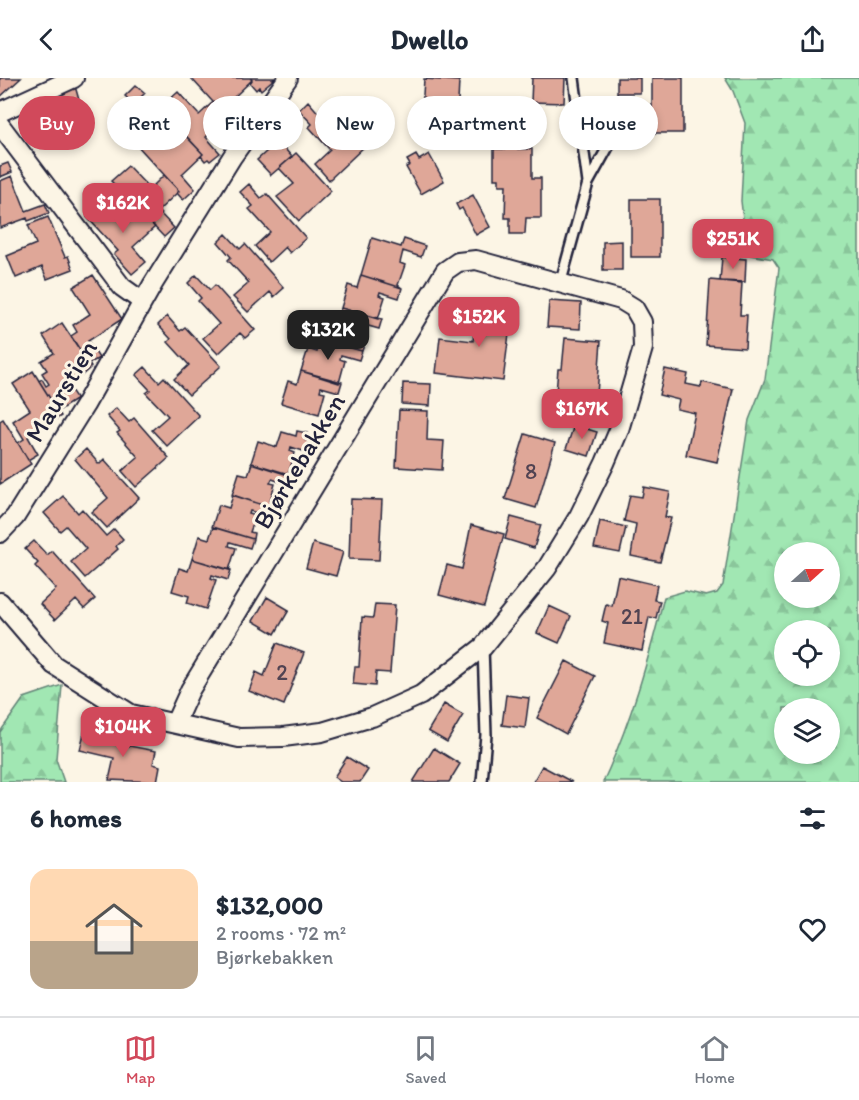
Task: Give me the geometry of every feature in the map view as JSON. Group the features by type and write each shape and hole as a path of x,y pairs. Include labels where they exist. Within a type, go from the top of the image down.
{"street":[{"path":"0,112 74,78"},
{"name":"Maurstien","path":"0,533 15,517 85,405 142,302 232,157 288,78"},
{"path":"0,125 122,287 142,302"},
{"name":"Bjørkebakken","path":"0,602 54,665 131,714 239,738 283,737 322,732 372,717 421,695 483,647 547,568 579,516 619,430 643,348 642,322 634,308 621,300 561,281 476,260 458,262 445,271 201,671 175,723"}],"lane":[{"path":"574,78 588,183"},
{"path":"561,281 588,183 606,150"},
{"path":"482,782 486,735 483,647"}],"green space":[{"path":"725,78 859,78 859,782 603,782 638,691 664,597 685,591 706,596 717,593 723,585 749,420 765,379 779,268 773,259 751,255 746,245 741,201 745,123 733,91"},
{"path":"62,685 56,759 64,782 0,782 0,732 24,698"}],"building":[{"path":"0,78 21,78 0,97"},
{"path":"191,78 250,78 252,80 235,96 207,96"},
{"path":"250,78 275,78 261,90 259,87 256,90 250,83 252,80"},
{"path":"532,78 565,78 564,96 559,96 559,103 547,102 547,96 531,96"},
{"path":"617,78 640,78 640,93 617,93"},
{"path":"652,78 683,78 683,133 658,133 658,96 652,96"},
{"path":"424,79 459,81 458,96 423,96"},
{"path":"136,85 145,93 142,96 125,96"},
{"path":"75,86 78,96 59,96 58,93"},
{"path":"308,101 315,109 315,134 309,127 312,124 303,114 303,106"},
{"path":"191,106 199,115 203,111 203,150 217,150 220,153 210,161 208,159 205,161 201,156 203,154 191,141"},
{"path":"191,141 203,154 182,174 195,189 183,200 177,193 179,191 141,150 191,150"},
{"path":"268,150 286,150 292,157 271,175 257,160"},
{"path":"330,150 361,150 329,180 315,164"},
{"path":"494,150 532,150 532,178 541,178 541,218 526,218 525,234 510,234 510,218 505,218 506,185 499,185 499,179 494,179"},
{"path":"296,153 331,191 299,221 277,197 294,184 279,168"},
{"path":"429,154 444,181 421,194 406,167 410,165 407,160 416,155 419,160"},
{"path":"8,163 12,172 0,177 0,166"},
{"path":"128,166 150,189 164,175 179,191 158,211 174,228 164,237 111,181"},
{"path":"12,176 26,211 45,204 49,213 0,228 0,181"},
{"path":"249,184 261,198 267,194 306,238 290,253 285,247 269,262 255,246 270,232 249,209 253,206 240,192"},
{"path":"473,195 490,227 476,235 462,208 459,210 456,204"},
{"path":"631,199 660,199 660,257 631,257"},
{"path":"104,202 125,225 140,211 155,227 133,247 146,262 132,274 114,254 118,251 87,217"},
{"path":"48,217 65,257 68,256 73,269 47,279 42,267 16,278 7,256 36,244 28,225"},
{"path":"226,234 240,249 245,244 284,288 274,297 270,292 248,312 233,297 249,283 228,260 231,257 218,242"},
{"path":"372,238 401,247 404,239 425,246 421,257 403,251 400,263 405,265 398,285 402,288 361,275"},
{"path":"622,241 622,270 603,270 603,242"},
{"path":"722,257 746,259 745,282 720,281"},
{"path":"93,275 122,319 88,341 99,358 89,364 71,336 77,332 73,325 90,314 73,287"},
{"path":"196,275 210,290 215,285 255,330 245,338 240,333 218,354 203,338 219,324 198,301 201,298 188,283"},
{"path":"361,275 402,288 399,298 380,292 379,295 385,297 378,319 341,308 348,285 357,288"},
{"path":"710,280 742,283 740,315 747,315 745,348 706,345"},
{"path":"549,301 581,303 580,329 547,327"},
{"path":"477,306 512,310 503,381 436,373 440,337 473,341"},
{"path":"341,308 382,319 379,329 361,324 360,327 365,329 360,344 364,345 362,351 321,340 328,317 337,320"},
{"path":"167,316 180,331 185,327 221,366 189,395 174,379 189,365 168,342 171,339 158,325"},
{"path":"62,323 91,367 81,376 58,389 60,393 69,387 77,399 58,411 39,381 42,379 46,386 49,384 42,373 47,370 41,361 54,353 43,336"},
{"path":"565,338 601,341 596,408 555,405 558,369 562,369"},
{"path":"321,340 362,351 359,360 341,355 340,359 345,361 339,383 301,371 308,349 317,352"},
{"path":"145,367 159,382 164,377 199,416 167,446 152,430 168,416 146,393 150,390 136,375"},
{"path":"665,369 688,374 686,384 701,387 702,382 733,389 717,462 686,455 695,413 677,409 679,400 659,395"},
{"path":"33,371 61,416 28,437 38,454 28,460 18,443 24,439 13,421 30,410 13,384"},
{"path":"301,371 342,382 339,392 321,387 320,391 325,392 319,414 281,403 288,381 297,384"},
{"path":"403,383 431,384 430,406 402,404"},
{"path":"116,408 129,422 134,418 169,458 136,487 122,471 138,457 117,433 120,431 107,416"},
{"path":"399,410 428,411 427,440 444,441 442,470 396,467"},
{"path":"3,419 31,464 0,484 0,421"},
{"path":"574,425 597,432 589,456 566,449"},
{"path":"297,431 307,433 305,440 312,442 309,453 291,447 290,451 295,453 288,475 251,463 258,441 277,447 282,432 296,436"},
{"path":"525,434 555,443 536,508 505,499"},
{"path":"86,449 99,464 104,459 139,498 107,528 92,512 108,498 75,459"},
{"path":"252,463 292,475 289,485 272,479 270,483 275,484 270,501 274,502 272,508 232,495 239,473 248,475"},
{"path":"644,487 670,492 665,517 671,518 660,562 631,556 636,524 624,521 630,495 642,497"},
{"path":"233,495 272,508 270,517 250,511 249,514 256,516 250,532 254,533 253,539 212,527 219,505 229,508"},
{"path":"63,496 78,513 82,509 106,536 114,529 123,539 116,546 118,549 85,578 71,562 86,549 66,526 60,531 44,513"},
{"path":"351,499 382,500 379,560 349,559"},
{"path":"511,517 541,525 534,548 505,539"},
{"path":"600,521 626,527 620,553 594,548"},
{"path":"471,525 504,534 484,607 439,595 447,565 462,569"},
{"path":"213,527 253,539 250,548 230,542 229,546 236,548 229,570 192,559 199,536 209,539"},
{"path":"34,541 47,555 52,551 95,599 84,609 76,600 55,620 40,604 56,589 35,566 38,563 25,549"},
{"path":"313,543 343,552 336,576 306,568"},
{"path":"192,559 231,570 228,580 212,575 211,578 216,580 206,609 187,603 189,596 172,591 179,568 188,571"},
{"path":"618,576 657,585 654,600 660,601 656,618 649,617 642,651 604,643 608,623 602,621 606,604 612,606"},
{"path":"267,597 289,610 275,634 253,621"},
{"path":"375,604 395,605 390,673 376,672 375,686 353,684 355,667 359,667 362,617 373,618"},
{"path":"549,606 571,616 559,643 537,633"},
{"path":"277,643 304,653 284,705 249,691 256,672 264,676"},
{"path":"566,661 595,676 566,734 537,718"},
{"path":"506,695 529,698 525,728 502,725"},
{"path":"444,704 463,715 447,742 428,731"},
{"path":"85,729 114,736 113,743 156,751 153,764 160,766 157,782 109,780 114,758 80,750"},
{"path":"434,748 460,764 449,782 413,782"},
{"path":"347,757 368,770 360,782 341,782 334,777"},
{"path":"542,766 572,782 533,782"}]}
